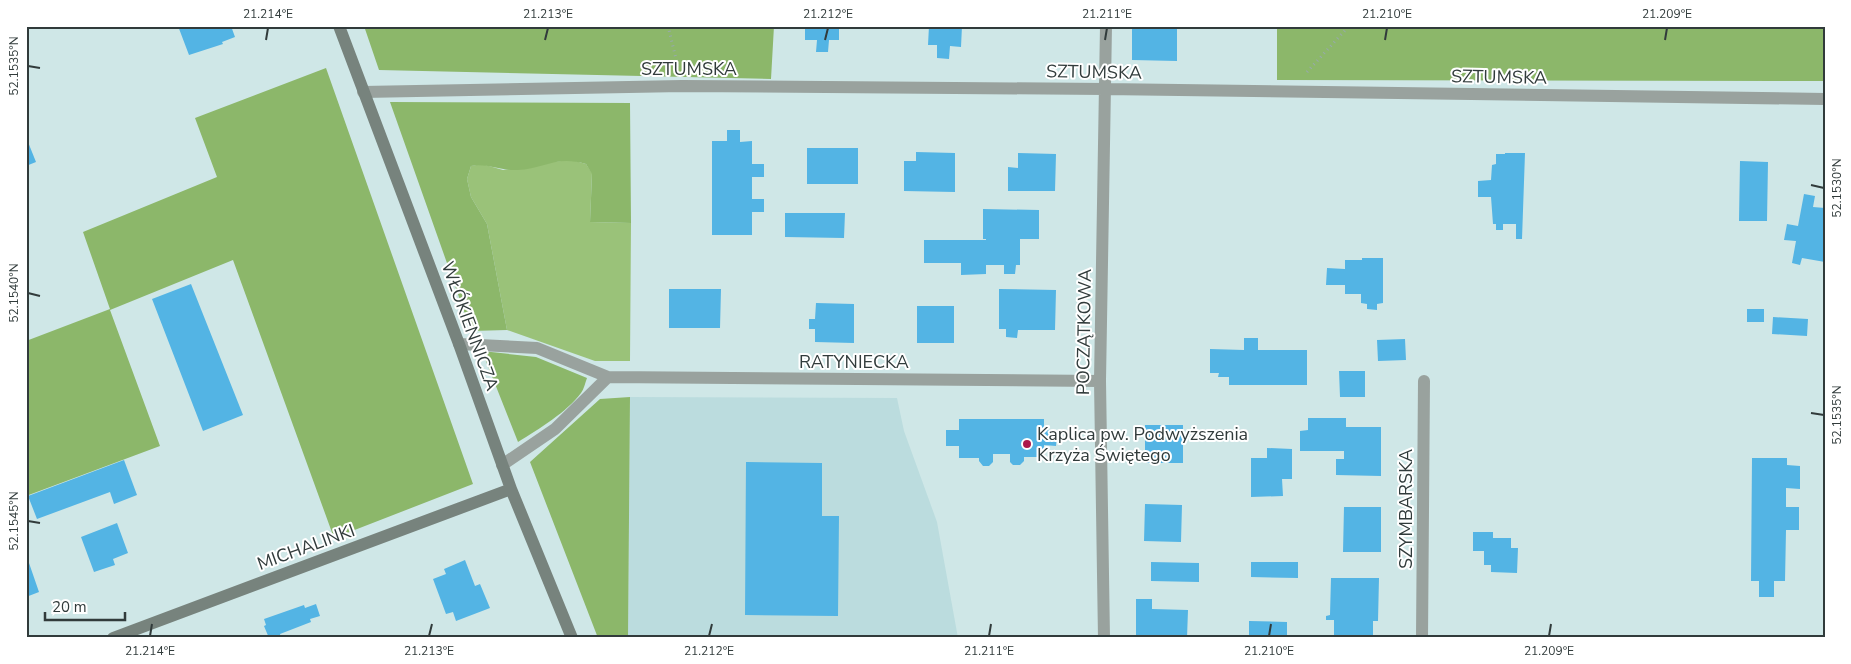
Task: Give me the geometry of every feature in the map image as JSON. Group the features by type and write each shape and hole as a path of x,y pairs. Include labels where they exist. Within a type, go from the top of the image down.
{"street":[{"name":"WŁÓKIENNICZA","path":"339,26 459,344 502,465 572,638"},
{"name":"POCZĄTKOWA","path":"1104,638 1100,381 1106,26"},
{"name":"SZTUMSKA","path":"363,92 682,86 1106,89 1825,99"},
{"name":"RATYNIECKA","path":"459,344 537,348 608,377 1100,381"},
{"path":"502,465 555,429 608,377"},
{"name":"SZYMBARSKA","path":"1422,638 1424,381"},
{"name":"MICHALINKI","path":"114,638 512,489"}],"path":[{"path":"668,26 682,86"},
{"path":"1289,92 1349,26"}],"shaded area":[{"path":"630,397 897,398 904,431 937,522 958,638 628,638"}],"green space":[{"path":"364,26 774,26 771,79 379,70"},
{"path":"1277,26 1825,26 1825,81 1277,80"},
{"path":"326,68 473,484 334,538 233,260 110,310 160,446 26,496 26,341 110,309 83,232 217,177 195,118"},
{"path":"390,102 630,103 631,223 590,222 592,174 586,164 566,161 517,170 477,165 471,166 467,179 471,197 487,224 507,330 471,331"},
{"path":"572,160 586,164 592,173 590,222 631,223 630,361 595,361 507,330 487,224 471,197 467,179 471,166 482,164 503,170"},
{"path":"482,351 536,357 587,378 582,391 568,407 518,442"},
{"path":"630,397 628,638 598,638 530,462 600,399"}],"building":[{"path":"178,26 231,26 235,37 222,42 223,44 189,55"},
{"path":"805,26 839,26 839,40 829,40 828,52 816,52 817,40 805,40"},
{"path":"929,26 962,26 961,47 950,46 949,59 937,58 937,45 928,45"},
{"path":"1132,26 1177,26 1177,61 1132,60"},
{"path":"727,130 740,130 740,142 752,141 752,164 764,164 764,177 752,177 752,199 764,199 764,212 752,212 752,235 712,235 712,141 727,141"},
{"path":"26,137 36,162 26,166"},
{"path":"807,148 858,148 858,184 807,184"},
{"path":"916,152 955,153 955,192 904,191 904,161 916,161"},
{"path":"1018,153 1056,154 1055,191 1008,191 1008,167 1018,168"},
{"path":"1525,153 1522,239 1516,239 1516,224 1503,224 1503,230 1496,230 1496,224 1493,224 1491,197 1478,197 1478,181 1491,180 1492,165 1496,164 1496,154"},
{"path":"1740,161 1768,162 1767,221 1739,221"},
{"path":"1804,194 1815,196 1813,207 1825,208 1825,262 1802,258 1800,265 1792,263 1796,241 1784,240 1787,224 1798,226"},
{"path":"983,209 1039,210 1039,239 1020,239 1020,265 1016,265 1015,274 1004,274 1004,265 986,265 986,274 961,275 961,263 924,263 924,240 986,240 983,239"},
{"path":"785,213 845,213 844,238 785,237"},
{"path":"1362,258 1383,258 1383,303 1377,304 1377,310 1367,309 1367,304 1361,303 1361,294 1345,294 1345,285 1326,285 1327,268 1345,269 1345,260 1362,260"},
{"path":"191,284 243,415 203,431 152,299"},
{"path":"669,289 721,289 720,328 669,328"},
{"path":"999,289 1056,290 1055,330 1018,330 1017,338 1006,337 1006,329 999,329"},
{"path":"816,303 854,304 854,343 815,342 815,329 809,329 809,319 815,319"},
{"path":"917,306 954,306 954,343 917,343"},
{"path":"1747,309 1764,309 1764,322 1747,322"},
{"path":"1773,317 1808,319 1807,336 1772,334"},
{"path":"1244,338 1258,338 1258,350 1307,350 1307,385 1229,385 1229,377 1218,377 1219,373 1210,373 1210,349 1244,350"},
{"path":"1405,339 1406,360 1378,361 1377,340"},
{"path":"1339,371 1365,371 1365,397 1340,397"},
{"path":"1308,418 1346,418 1346,427 1381,427 1381,476 1336,475 1336,459 1344,459 1344,451 1300,451 1300,431 1308,430"},
{"path":"959,419 1044,419 1044,430 1057,430 1056,446 1044,445 1044,457 1024,457 1024,461 1020,465 1013,465 1010,462 1010,454 993,454 993,462 989,466 983,466 979,458 959,458 959,446 946,446 946,430 959,430"},
{"path":"1145,425 1183,425 1183,463 1145,463"},
{"path":"1267,448 1292,449 1292,479 1282,479 1283,496 1251,497 1251,458 1267,458"},
{"path":"1752,458 1787,458 1787,465 1800,466 1800,489 1786,488 1786,507 1799,507 1799,530 1786,530 1785,581 1774,581 1774,597 1759,597 1759,581 1751,581"},
{"path":"124,460 137,495 114,504 110,492 37,519 28,496"},
{"path":"746,462 822,463 822,516 839,516 838,616 745,615"},
{"path":"1145,504 1182,505 1181,542 1144,541"},
{"path":"1344,507 1381,507 1381,552 1343,552"},
{"path":"117,523 128,553 113,559 115,565 94,572 81,537"},
{"path":"1473,532 1493,532 1493,538 1511,538 1511,548 1518,548 1517,573 1491,572 1491,565 1484,565 1484,551 1473,551"},
{"path":"465,560 475,586 480,584 490,608 456,621 453,612 446,614 433,579 446,574 444,569"},
{"path":"1151,562 1199,563 1199,582 1151,581"},
{"path":"1251,562 1298,562 1298,578 1251,577"},
{"path":"29,563 39,592 26,597 26,564"},
{"path":"1331,578 1379,578 1378,621 1373,621 1373,638 1334,638 1334,620 1326,620 1326,616 1330,615"},
{"path":"1136,599 1152,599 1152,609 1188,610 1187,638 1136,638"},
{"path":"316,604 320,616 310,619 311,622 280,634 281,638 269,638 264,626 266,625 264,619 304,605 305,608"},
{"path":"1249,621 1287,622 1287,638 1249,638"}],"place":[{"name":"Kaplica pw. Podwyższenia Krzyża Świętego","path":"1027,444"}]}
